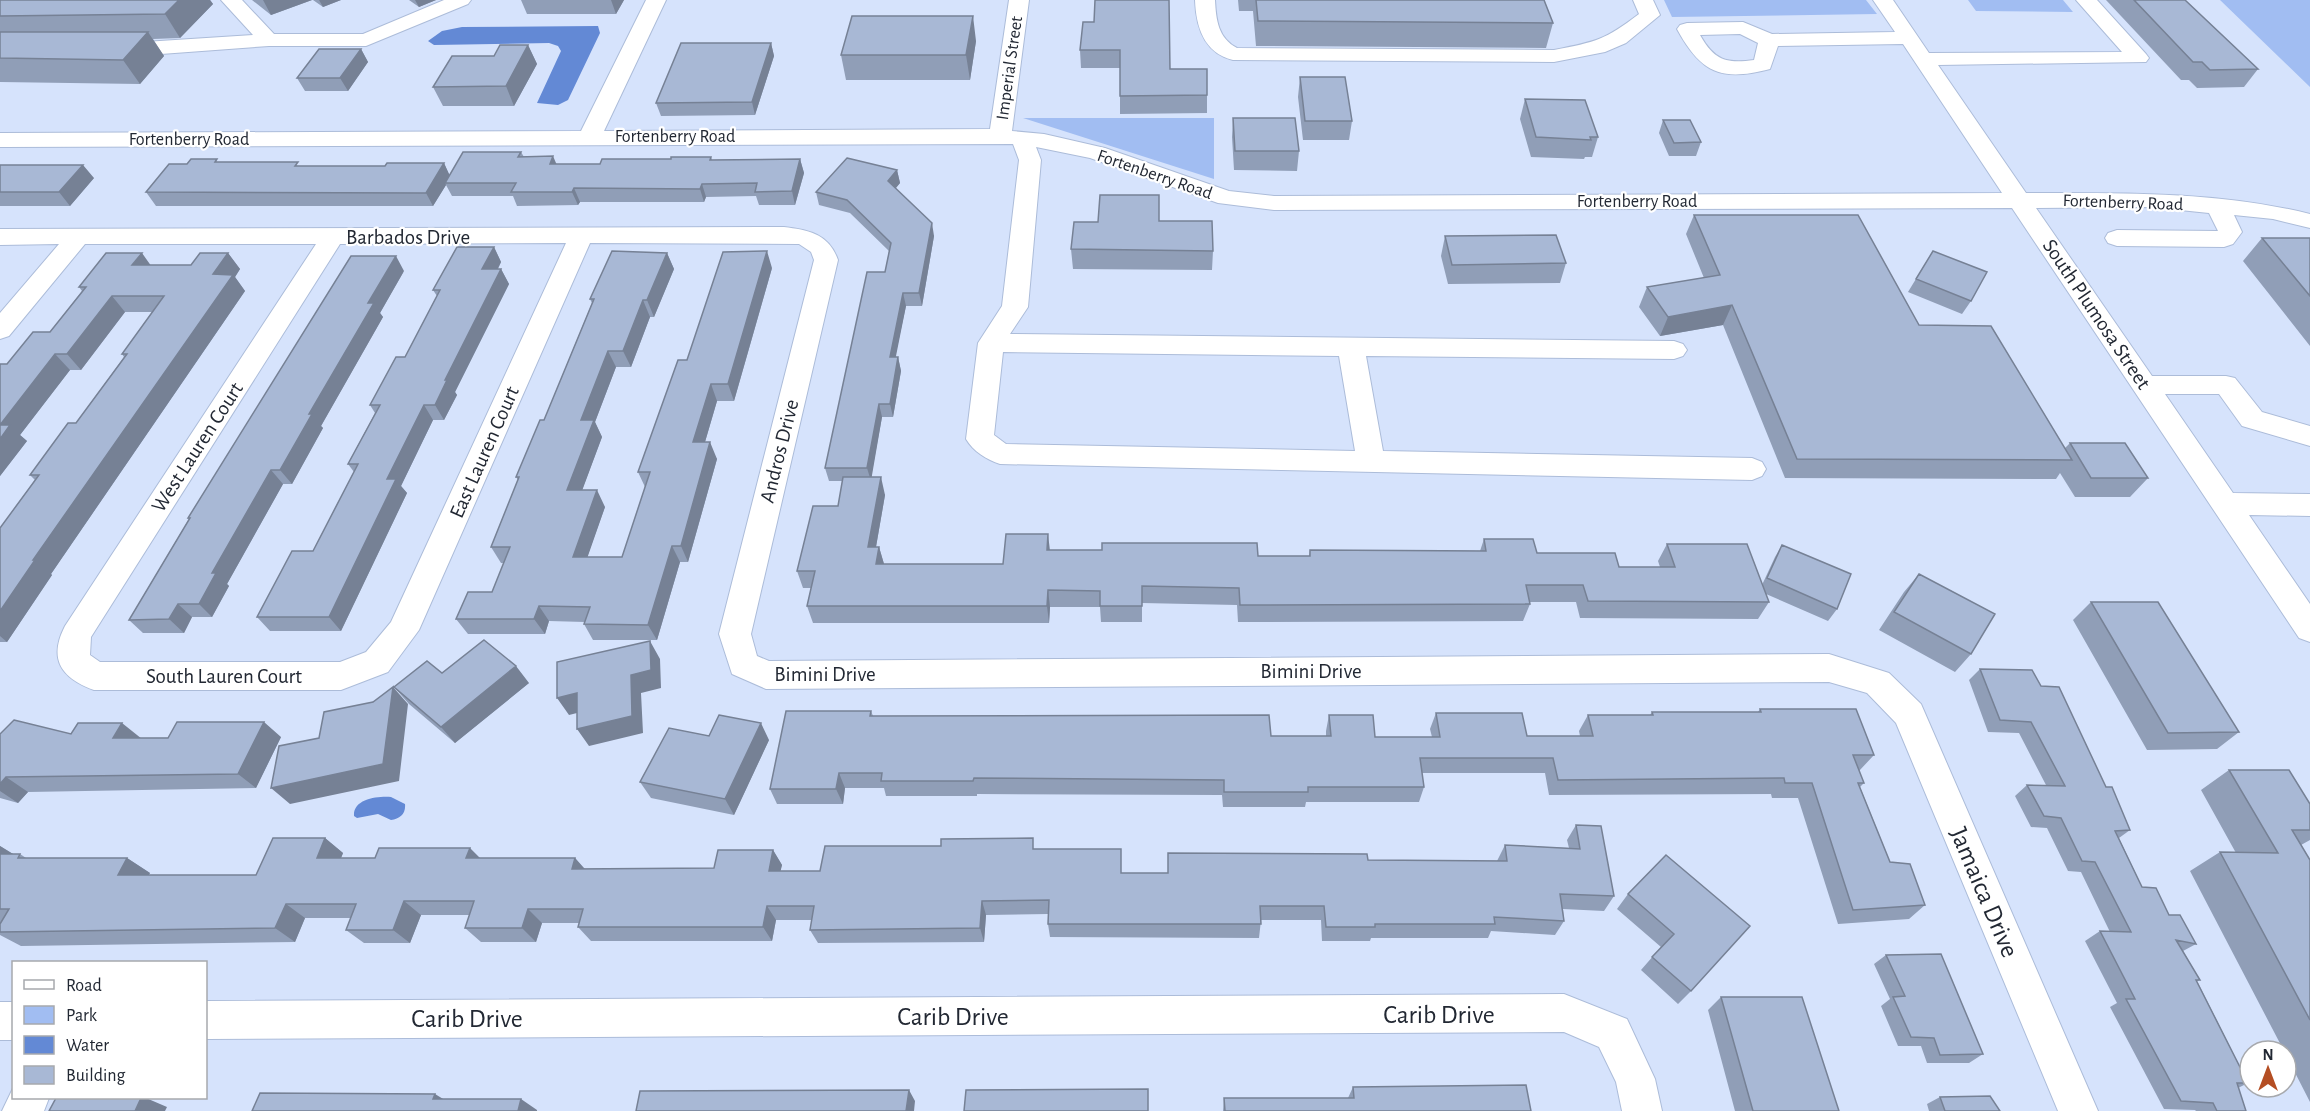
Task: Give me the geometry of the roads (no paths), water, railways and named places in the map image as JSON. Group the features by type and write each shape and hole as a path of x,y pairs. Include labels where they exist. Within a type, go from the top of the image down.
{"street":[{"path":"231,0 269,40"},
{"path":"104,48 161,48 269,40 366,40 461,0"},
{"path":"590,136 656,0"},
{"name":"Imperial Street","path":"1011,137 1019,0"},
{"path":"1205,0 1205,24 1210,34 1219,45 1233,54 1554,56 1598,48 1619,39 1650,15 1643,0"},
{"name":"South Plumosa Street","path":"1883,0 2310,629"},
{"path":"1923,59 2139,58 2086,0"},
{"path":"1769,40 1909,38"},
{"name":"Fortenberry Road","path":"0,140 590,136 1011,137 1044,141 1097,153 1226,198 1274,202 2151,200 2273,212 2310,221"},
{"path":"1011,137 1030,160 1015,307 991,343 980,439 1000,454 1752,469"},
{"path":"2117,238 2224,239 2230,232 2218,207"},
{"name":"Barbados Drive","path":"0,237 784,235 815,241"},
{"path":"0,330 79,236"},
{"name":"West Lauren Court","path":"73,661 76,635 332,237"},
{"name":"East Lauren Court","path":"377,662 403,630 581,237"},
{"name":"Andros Drive","path":"743,664 735,634 826,260 823,249 815,241"},
{"path":"991,343 1674,350"},
{"path":"1351,348 1371,461"},
{"path":"2145,385 2226,385 2252,419 2310,436"},
{"path":"2227,504 2310,505"},
{"name":"South Lauren Court","path":"73,661 94,676 341,676 377,662"},
{"name":"Bimini Drive","path":"743,664 766,675 1829,668 1878,683"},
{"name":"Jamaica Drive","path":"1878,683 1909,714 2078,1111"},
{"name":"Carib Drive","path":"207,1020 1564,1013 1612,1033 1635,1078 1642,1111"}],"water":[{"path":"598,26 600,33 568,100 558,105 537,103 561,51 558,46 549,43 434,45 428,41 442,31 462,27"},
{"path":"391,797 405,804 402,815 397,818 391,820 378,814 357,818 354,816 357,806 362,802 373,798"}]}
